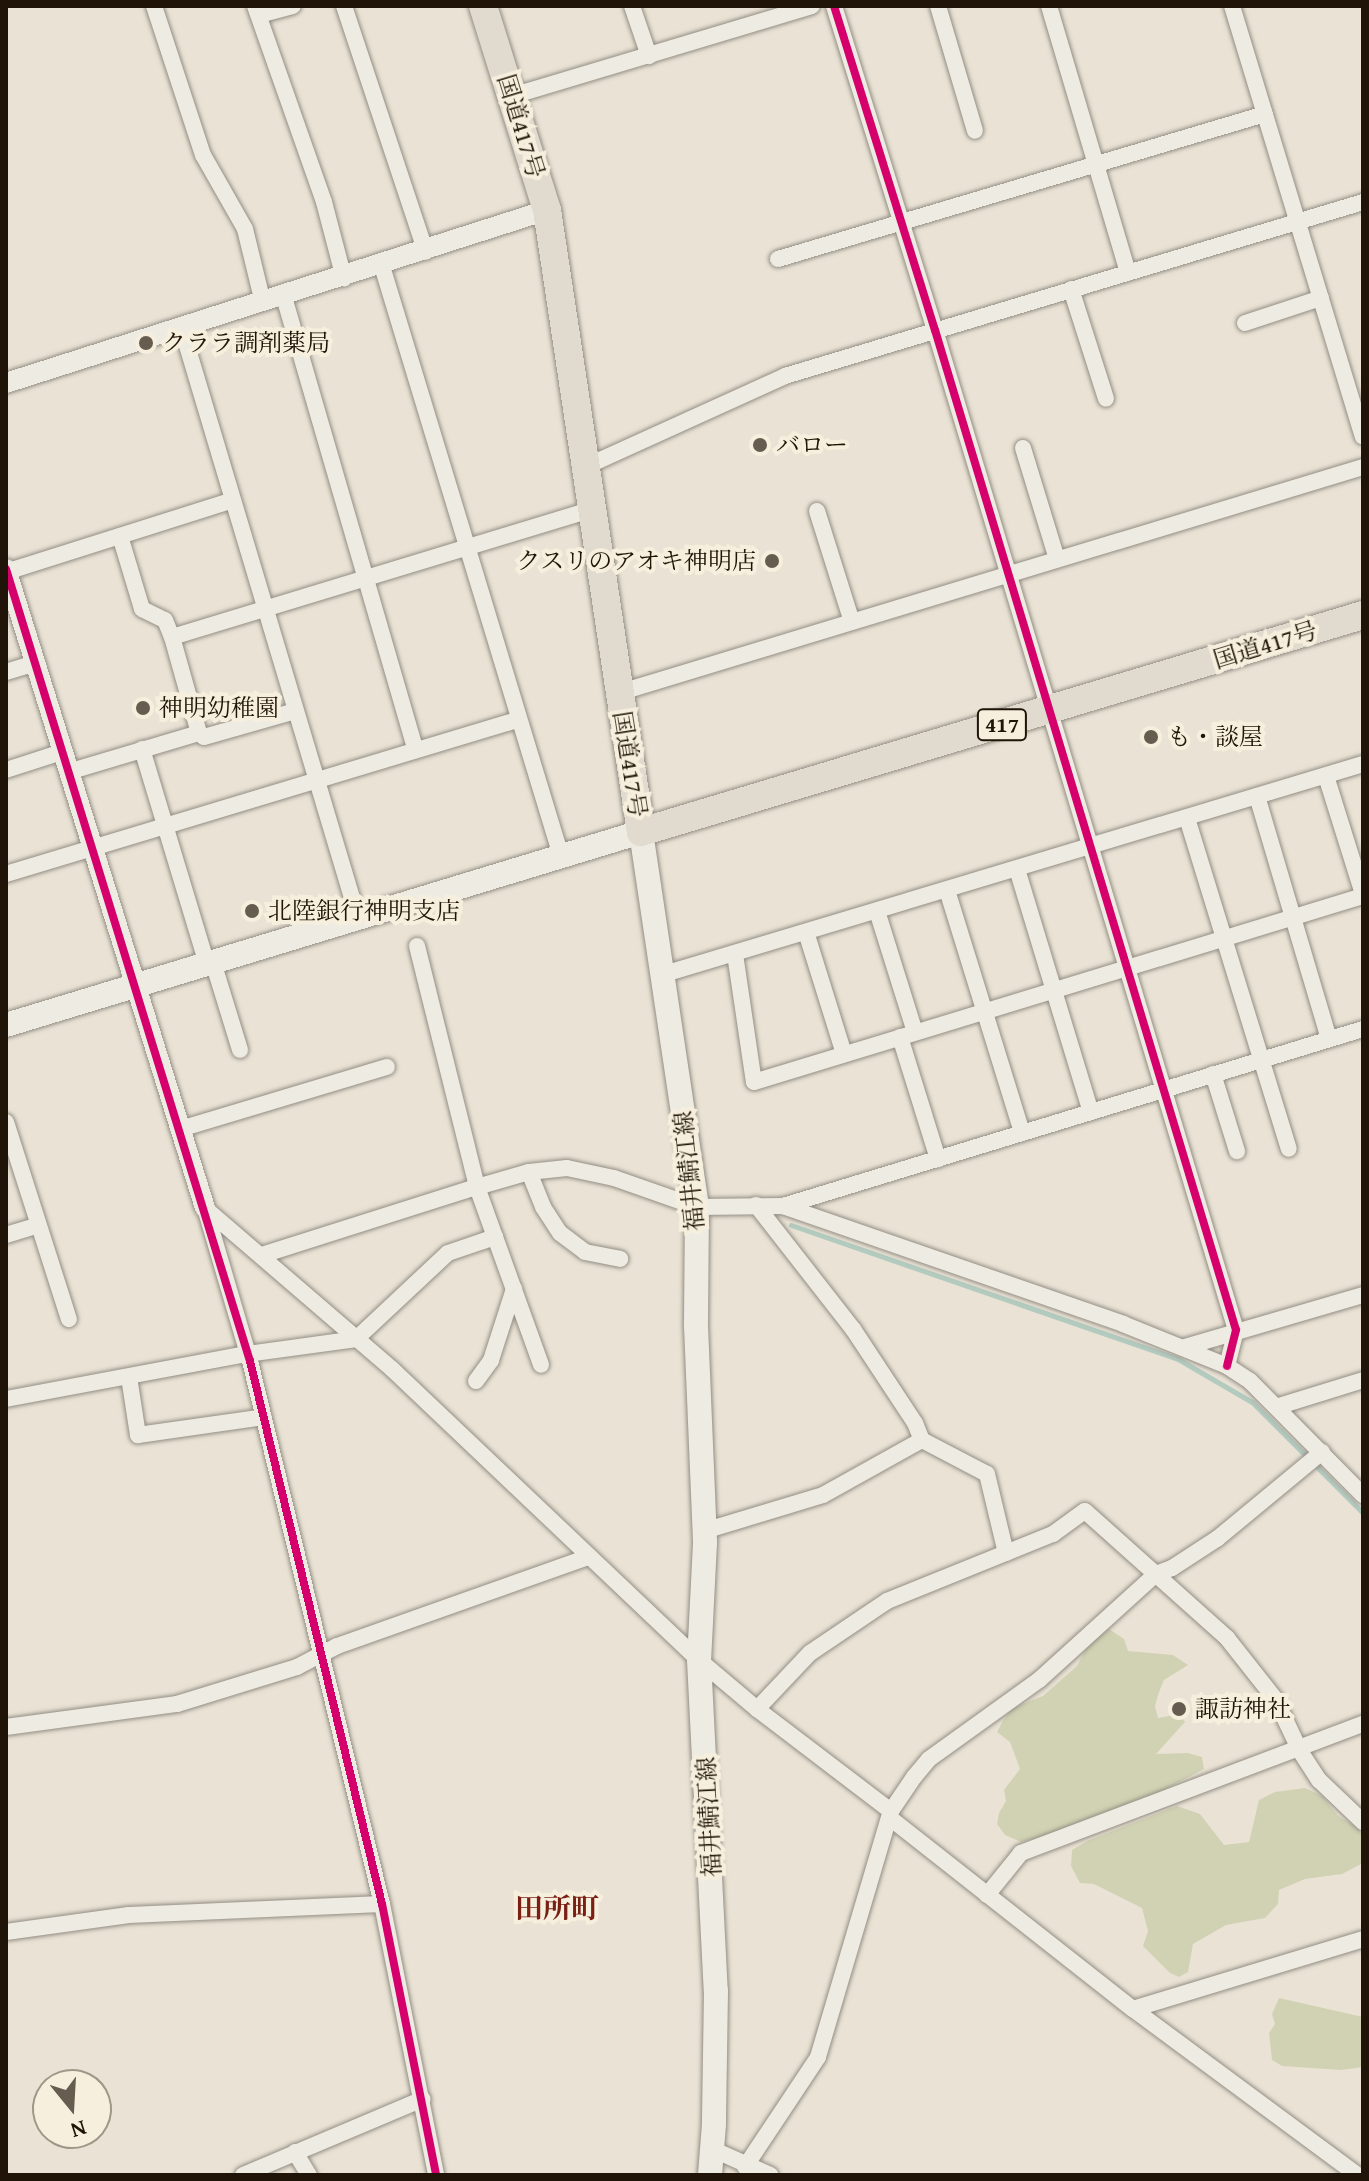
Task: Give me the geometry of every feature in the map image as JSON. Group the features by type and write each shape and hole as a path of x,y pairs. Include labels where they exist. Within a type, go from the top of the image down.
{"highway":[{"name":"国道417号","path":"483,6 547,210 641,832 1363,615"}],"main road":[{"path":"6,1025 641,832"},
{"name":"福井鯖江線","path":"641,832 697,1207 696,1326 704,1531 699,1660 716,1991 708,2165"}],"street":[{"path":"154,6 203,155 245,229 263,303"},
{"path":"293,6 257,10 324,202 344,278"},
{"path":"344,6 426,252"},
{"path":"632,6 649,56"},
{"path":"512,96 812,6"},
{"path":"834,6 935,330 1236,1330 1227,1366"},
{"path":"938,6 975,131"},
{"path":"1049,6 1128,272"},
{"path":"1235,7 1363,436"},
{"path":"778,259 1265,114"},
{"path":"587,466 785,376 1363,202"},
{"path":"6,383 426,252 547,210"},
{"path":"382,266 517,720 561,856"},
{"path":"1071,289 1106,399"},
{"path":"284,297 416,750"},
{"path":"1245,323 1321,298"},
{"path":"182,329 358,918"},
{"path":"1023,448 1057,559"},
{"path":"618,693 1363,467"},
{"path":"233,500 6,571 205,1208 264,1417 382,1904 436,2175"},
{"path":"172,637 593,509"},
{"path":"817,511 852,622"},
{"path":"120,536 142,609 165,620 172,637 199,733 204,737 295,711"},
{"path":"6,672 35,663"},
{"path":"6,874 517,720"},
{"path":"6,770 142,749 199,733"},
{"path":"142,749 164,825 240,1050"},
{"path":"661,975 1363,764"},
{"path":"735,954 754,1082 1363,895 1326,776"},
{"path":"1257,796 1329,1039"},
{"path":"1187,818 1289,1149"},
{"path":"1017,869 1091,1112"},
{"path":"947,890 1022,1133"},
{"path":"877,911 938,1159"},
{"path":"806,932 844,1054"},
{"path":"417,946 477,1187 541,1365"},
{"path":"783,1206 1363,1029"},
{"path":"180,1129 387,1067"},
{"path":"1213,1074 1237,1151"},
{"path":"6,1122 69,1319"},
{"path":"262,1255 529,1172 567,1168 614,1178 697,1207 783,1206 1185,1347 1227,1366 1250,1381 1276,1407 1314,1458 1346,1477 1363,1495"},
{"path":"529,1172 543,1207 560,1233 585,1252 620,1259"},
{"path":"756,1205 853,1329 915,1423 922,1440 987,1474 1006,1553"},
{"path":"205,1208 356,1339 699,1660 757,1709 1133,2009 1352,2173"},
{"path":"6,1235 39,1225"},
{"path":"6,1399 247,1354 356,1339 448,1253 495,1237"},
{"path":"476,1381 491,1360 514,1289"},
{"path":"1185,1347 1363,1295"},
{"path":"129,1377 138,1435 264,1417"},
{"path":"1276,1407 1363,1380"},
{"path":"704,1531 823,1495 922,1440"},
{"path":"745,2167 818,2057 891,1815 929,1759 1039,1680 1156,1574 1172,1568 1218,1538 1314,1458"},
{"path":"1346,1477 1363,1472"},
{"path":"757,1709 810,1653 887,1601 1053,1534 1085,1511 1227,1638 1276,1700 1300,1751 1319,1780 1363,1822"},
{"path":"6,1727 177,1704 297,1667 319,1654 588,1557"},
{"path":"987,1895 1021,1853 1191,1788 1300,1751 1363,1724"},
{"path":"6,1932 129,1915 382,1904"},
{"path":"1133,2009 1363,1939"},
{"path":"243,2175 423,2099"},
{"path":"295,2152 309,2175"},
{"path":"708,2165 745,2167 770,2175"}],"green space":[{"path":"1109,1629 1124,1639 1128,1651 1173,1655 1188,1665 1164,1680 1159,1692 1155,1706 1158,1718 1180,1714 1185,1722 1156,1754 1188,1753 1202,1757 1204,1769 1149,1798 1055,1833 1021,1842 1005,1835 997,1824 1006,1801 1004,1790 1020,1769 1010,1742 997,1732 1013,1708 1043,1696 1077,1666 1088,1645"},
{"path":"1305,1788 1322,1796 1338,1816 1358,1828 1363,1836 1363,1863 1342,1874 1305,1879 1279,1890 1278,1904 1265,1918 1226,1925 1193,1944 1188,1972 1179,1977 1170,1973 1143,1946 1148,1931 1142,1908 1094,1884 1080,1883 1071,1866 1072,1850 1087,1841 1177,1806 1200,1814 1224,1845 1249,1842 1259,1800 1275,1792"},
{"path":"1279,1998 1363,2017 1363,2067 1341,2070 1282,2066 1272,2060 1269,2033 1275,2024 1272,2014"}],"waterway":[{"path":"791,1225 1178,1359 1252,1402 1363,1513"}],"cycle path":[{"path":"834,6 935,330 1236,1330 1227,1366"},
{"path":"6,569 250,1361 382,1904 436,2175"}],"place":[{"name":"クララ調剤薬局","path":"146,343"},
{"name":"バロー","path":"760,445"},
{"name":"クスリのアオキ神明店","path":"772,561"},
{"name":"神明幼稚園","path":"143,708"},
{"name":"も・談屋","path":"1151,737"},
{"name":"北陸銀行神明支店","path":"252,911"},
{"name":"諏訪神社","path":"1179,1709"}],"district":[{"name":"田所町","path":"557,1908"}]}
